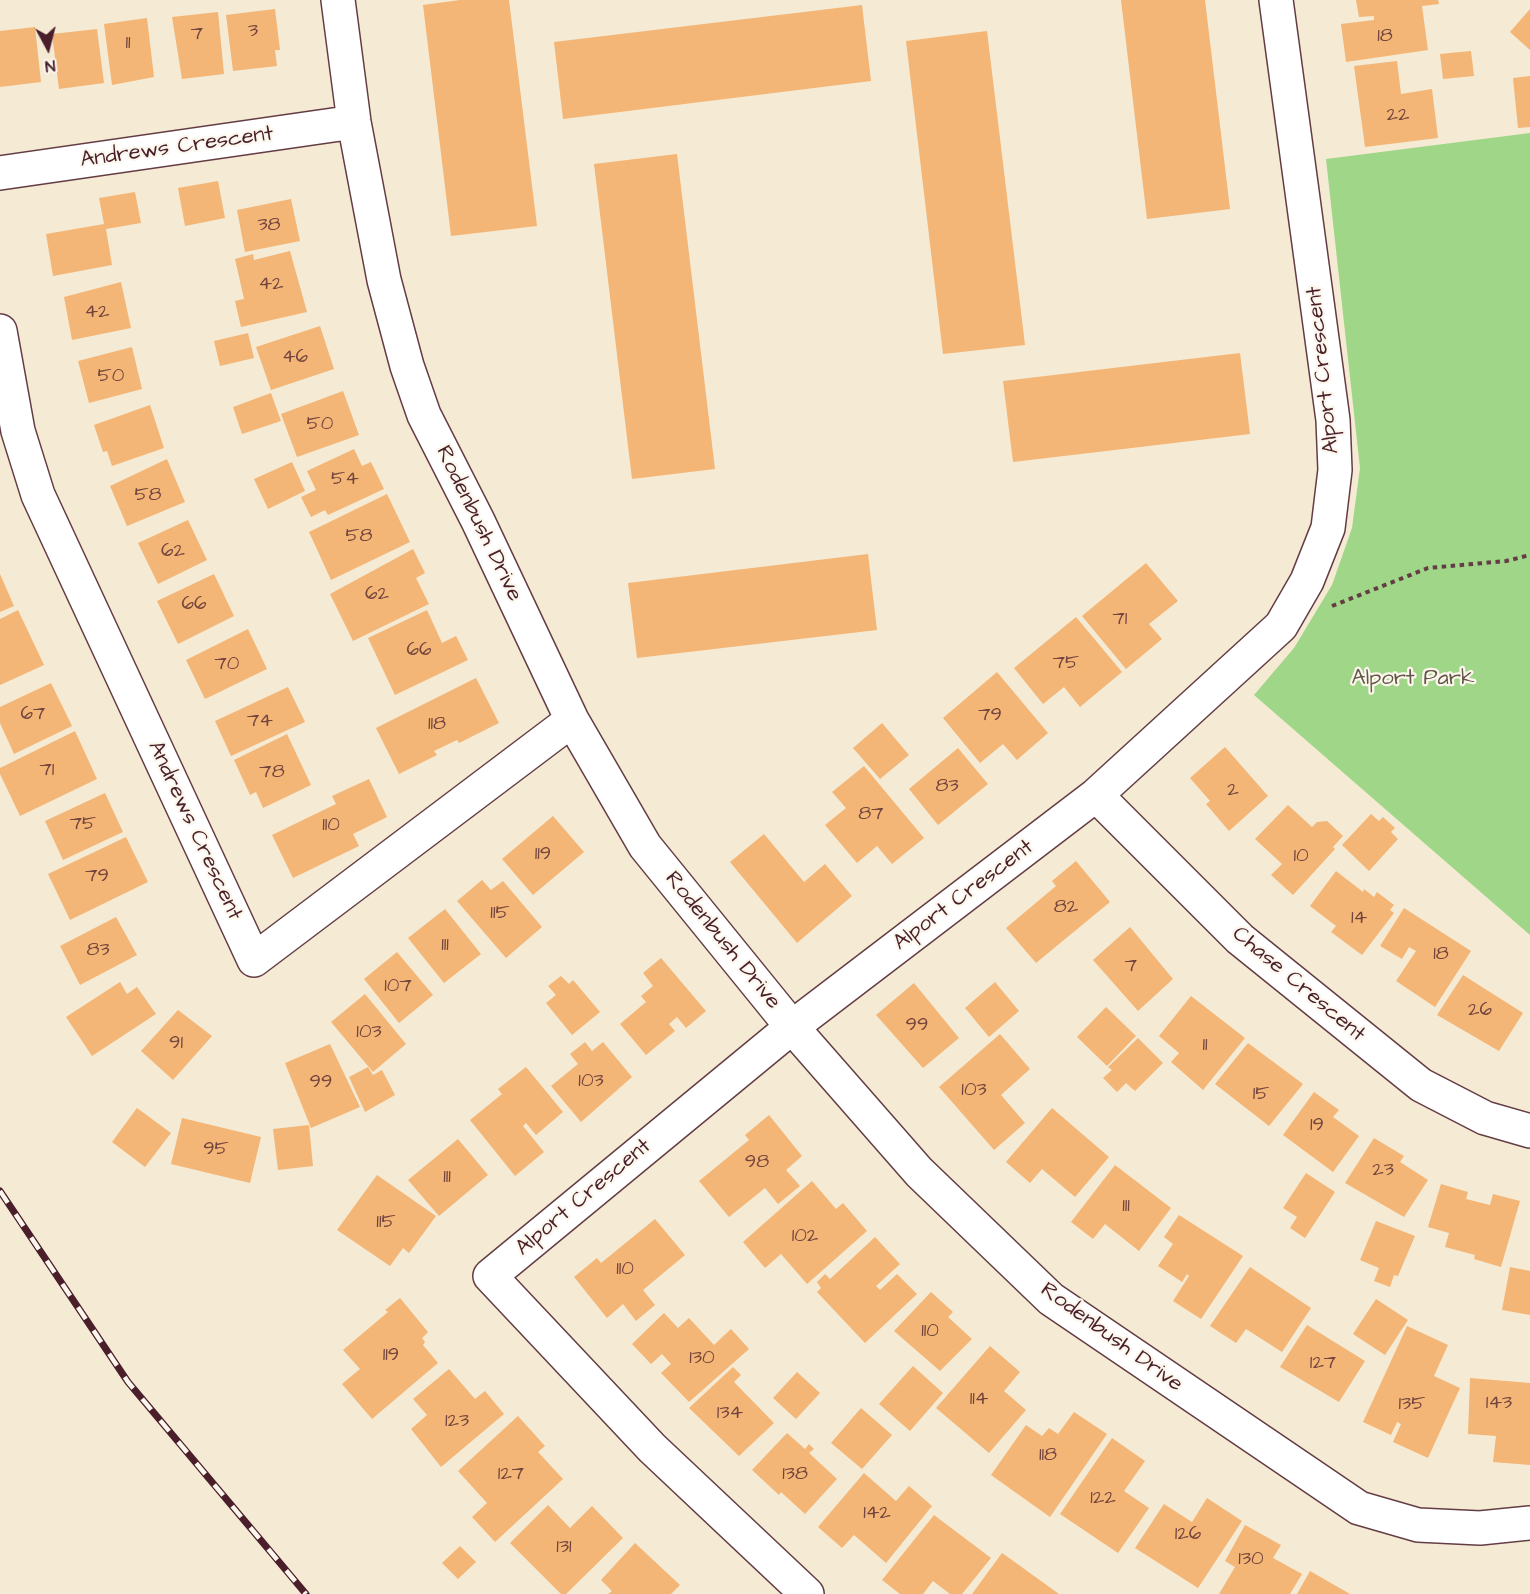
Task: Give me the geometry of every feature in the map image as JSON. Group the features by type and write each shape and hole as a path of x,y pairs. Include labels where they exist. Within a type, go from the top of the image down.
{"street":[{"name":"Rodenbush Drive","path":"338,0 354,122 384,280 407,366 424,415 478,521 572,720 645,846 792,1027 919,1172 1051,1299 1359,1508 1418,1525 1480,1528 1530,1523"},
{"name":"Alport Crescent","path":"807,1594 652,1448 490,1276 792,1027 1096,795 1281,626 1307,581 1328,528 1335,470 1333,420 1276,0"},
{"name":"Andrews Crescent","path":"0,173 354,122"},
{"name":"Andrews Crescent","path":"0,331 18,431 38,495 254,960 572,720"},
{"name":"Chase Crescent","path":"1096,795 1240,939 1421,1085 1485,1118 1530,1131"}],"path":[{"path":"1281,626 1428,568 1506,561 1530,555"}],"green space":[{"name":"Alport Park","path":"1530,133 1530,935 1254,695 1294,648 1332,585 1352,528 1360,468 1326,159"}],"building":[{"path":"460,0 509,0 537,226 451,236 423,5"},
{"path":"1121,0 1205,0 1230,209 1147,219"},
{"path":"1356,0 1438,0 1439,4 1422,6 1428,50 1346,62 1341,24 1374,20 1374,16 1359,17"},
{"path":"862,5 871,81 563,119 554,42"},
{"path":"275,9 280,50 275,50 277,66 233,71 226,15"},
{"path":"1530,9 1530,50 1510,32"},
{"path":"218,12 224,74 182,79 172,17"},
{"path":"147,18 154,77 112,85 104,24"},
{"path":"35,27 41,82 0,87 0,31"},
{"path":"97,29 104,83 59,89 52,34"},
{"path":"987,31 1025,345 943,354 906,41"},
{"path":"1471,51 1474,76 1443,79 1440,54"},
{"path":"1397,61 1401,94 1432,89 1438,138 1365,147 1354,66"},
{"path":"1530,76 1530,127 1518,128 1513,78"},
{"path":"677,154 715,469 632,479 594,164"},
{"path":"218,181 225,218 185,226 178,188"},
{"path":"135,192 141,223 106,229 112,265 53,276 46,234 104,224 99,198"},
{"path":"291,199 300,241 245,252 237,210"},
{"path":"290,251 307,312 241,327 235,301 244,299 235,259 253,254 254,260"},
{"path":"121,282 131,328 72,340 64,297"},
{"path":"320,326 334,369 271,390 256,347"},
{"path":"248,333 254,358 220,366 214,341"},
{"path":"132,347 142,389 89,403 78,361"},
{"path":"1240,353 1250,434 1013,462 1003,381"},
{"path":"343,391 359,435 297,457 281,414"},
{"path":"271,393 281,421 242,434 233,407"},
{"path":"150,405 164,448 112,466 107,451 103,452 94,425"},
{"path":"354,449 362,466 371,462 384,489 328,515 325,510 311,517 301,497 316,490 307,471"},
{"path":"167,459 185,502 127,526 110,486"},
{"path":"292,462 305,491 268,509 254,479"},
{"path":"387,494 410,542 331,580 309,532"},
{"path":"188,520 207,560 158,584 138,543"},
{"path":"413,549 425,573 416,578 429,604 353,641 330,594"},
{"path":"868,554 877,630 637,658 628,583"},
{"path":"1146,563 1178,601 1149,624 1162,639 1126,669 1082,616"},
{"path":"0,574 14,606 0,612"},
{"path":"214,574 234,616 178,644 157,601"},
{"path":"18,610 44,665 0,685 0,619"},
{"path":"427,610 442,643 456,636 468,660 395,695 368,638"},
{"path":"1076,617 1122,672 1080,707 1064,687 1043,704 1014,668"},
{"path":"248,629 267,669 205,699 186,660"},
{"path":"997,672 1048,733 1017,760 1003,744 980,763 943,718"},
{"path":"476,678 499,723 459,743 457,740 434,751 437,755 399,774 376,728"},
{"path":"51,683 72,726 14,754 0,723 0,707"},
{"path":"288,687 305,722 231,756 215,721"},
{"path":"882,723 909,755 880,779 853,748"},
{"path":"75,731 97,779 20,816 0,774 0,768"},
{"path":"287,734 311,785 263,808 256,792 250,795 234,760"},
{"path":"1225,747 1268,796 1229,831 1206,804 1210,801 1190,778"},
{"path":"958,748 988,784 938,825 909,789"},
{"path":"864,766 924,838 892,864 877,846 857,863 825,825 846,808 832,792"},
{"path":"369,779 387,817 353,834 359,846 293,878 272,835 336,804 332,796"},
{"path":"105,793 123,832 63,860 45,821"},
{"path":"1288,805 1312,827 1317,822 1327,821 1343,836 1333,847 1335,849 1293,895 1271,875 1282,864 1255,839"},
{"path":"1371,814 1379,821 1383,817 1395,828 1391,832 1398,839 1369,871 1342,845"},
{"path":"553,816 584,852 533,895 502,859"},
{"path":"764,834 804,882 825,864 852,896 797,943 730,862"},
{"path":"126,837 148,882 70,920 48,874"},
{"path":"1076,861 1110,902 1036,963 1006,928 1056,886 1052,881"},
{"path":"1336,871 1363,892 1364,889 1374,897 1377,892 1394,905 1390,910 1394,913 1362,955 1331,932 1336,926 1310,906"},
{"path":"482,880 491,890 503,881 542,927 506,958 457,901"},
{"path":"1404,908 1471,951 1435,1007 1396,981 1416,951 1409,947 1402,959 1380,946"},
{"path":"445,909 481,954 444,983 408,938"},
{"path":"116,917 137,955 80,985 60,946"},
{"path":"1130,927 1173,979 1138,1011 1093,960"},
{"path":"397,952 433,995 399,1023 364,979"},
{"path":"661,958 706,1011 686,1028 677,1017 669,1024 675,1031 646,1055 620,1024 646,1002 641,996 653,986 643,973"},
{"path":"1463,975 1523,1013 1499,1051 1437,1015"},
{"path":"561,976 569,984 573,980 600,1012 572,1035 546,1003 556,995 548,986"},
{"path":"120,982 127,994 137,987 156,1014 92,1056 66,1017"},
{"path":"995,982 1019,1011 989,1037 965,1008"},
{"path":"914,983 959,1038 923,1068 876,1015"},
{"path":"365,994 406,1044 373,1072 331,1022"},
{"path":"1191,996 1245,1038 1203,1090 1171,1062 1179,1053 1159,1036"},
{"path":"1106,1007 1136,1036 1107,1066 1077,1037"},
{"path":"178,1010 212,1036 173,1080 141,1051"},
{"path":"1000,1034 1030,1069 1001,1095 1025,1123 994,1150 939,1087"},
{"path":"1138,1038 1163,1063 1135,1091 1126,1083 1117,1092 1103,1078 1112,1070 1108,1067"},
{"path":"585,1042 592,1051 603,1042 632,1077 581,1122 551,1086 578,1064 570,1054"},
{"path":"1248,1043 1303,1084 1269,1126 1215,1084"},
{"path":"330,1044 360,1107 311,1128 285,1063"},
{"path":"368,1067 373,1075 382,1070 395,1095 365,1112 349,1077"},
{"path":"526,1067 563,1112 536,1135 526,1123 523,1126 544,1152 515,1176 470,1120 502,1094 498,1089"},
{"path":"1314,1092 1339,1110 1333,1117 1359,1136 1333,1172 1283,1135"},
{"path":"137,1108 171,1133 145,1167 112,1142"},
{"path":"1052,1108 1109,1157 1075,1197 1042,1169 1030,1183 1006,1162"},
{"path":"769,1115 802,1156 786,1170 800,1186 778,1204 765,1188 729,1217 699,1181 749,1140 745,1135"},
{"path":"182,1118 261,1137 250,1183 171,1164"},
{"path":"309,1125 313,1166 278,1170 273,1129"},
{"path":"1374,1138 1404,1156 1400,1162 1428,1180 1404,1217 1345,1183"},
{"path":"458,1139 488,1175 439,1216 408,1180"},
{"path":"1115,1165 1171,1208 1139,1251 1105,1224 1093,1239 1071,1222"},
{"path":"1306,1173 1335,1192 1305,1238 1290,1228 1297,1217 1283,1208"},
{"path":"377,1175 436,1216 409,1253 403,1248 390,1266 337,1230"},
{"path":"812,1181 836,1209 843,1203 867,1231 807,1284 781,1254 765,1268 743,1242"},
{"path":"1441,1184 1468,1192 1466,1199 1490,1205 1493,1194 1520,1201 1501,1267 1474,1259 1475,1255 1445,1247 1449,1233 1428,1227"},
{"path":"1179,1215 1243,1256 1201,1319 1173,1301 1189,1276 1187,1274 1182,1282 1158,1266 1173,1244 1164,1237"},
{"path":"655,1219 685,1255 643,1290 655,1305 636,1321 623,1304 607,1318 574,1277 597,1258 601,1263"},
{"path":"1376,1221 1415,1236 1398,1276 1394,1275 1390,1287 1374,1281 1379,1268 1360,1260"},
{"path":"875,1237 900,1264 876,1286 880,1290 897,1274 917,1294 865,1343 817,1292 821,1288 817,1282 825,1274 830,1279"},
{"path":"1250,1267 1311,1308 1282,1352 1246,1329 1236,1343 1210,1326"},
{"path":"1510,1267 1530,1271 1530,1315 1502,1310"},
{"path":"931,1292 953,1312 948,1317 972,1339 940,1371 894,1331"},
{"path":"400,1298 428,1332 422,1338 425,1342 423,1345 438,1363 372,1419 342,1384 360,1369 343,1350 388,1312 385,1310"},
{"path":"1376,1299 1408,1320 1385,1355 1353,1334"},
{"path":"664,1313 678,1328 689,1318 714,1345 731,1329 749,1349 689,1402 661,1373 671,1364 662,1354 651,1364 632,1344"},
{"path":"1307,1325 1365,1361 1339,1402 1280,1367"},
{"path":"1407,1326 1448,1345 1434,1376 1460,1388 1428,1458 1393,1442 1401,1424 1397,1422 1391,1435 1363,1422"},
{"path":"990,1346 1020,1372 1004,1391 1026,1410 989,1453 936,1408"},
{"path":"913,1366 943,1393 910,1431 879,1404"},
{"path":"733,1367 741,1375 734,1382 774,1423 739,1456 689,1408"},
{"path":"449,1369 475,1399 485,1391 504,1414 441,1467 411,1429 427,1415 413,1399"},
{"path":"797,1372 820,1393 796,1419 773,1398"},
{"path":"1470,1378 1530,1383 1530,1465 1493,1462 1496,1436 1468,1434"},
{"path":"861,1408 892,1435 862,1469 831,1443"},
{"path":"1074,1412 1107,1434 1050,1517 991,1475 1026,1425 1042,1436 1049,1428 1058,1434"},
{"path":"518,1416 545,1446 538,1452 563,1479 495,1542 472,1517 487,1503 458,1471"},
{"path":"787,1433 805,1449 809,1444 814,1449 809,1453 837,1479 805,1514 781,1492 779,1495 752,1470"},
{"path":"1112,1438 1145,1461 1124,1491 1149,1508 1118,1553 1060,1514"},
{"path":"864,1473 896,1501 909,1486 932,1506 886,1563 854,1535 842,1548 818,1527"},
{"path":"1207,1498 1242,1521 1198,1588 1135,1548 1164,1504 1192,1522"},
{"path":"548,1505 570,1528 592,1506 623,1538 566,1594 561,1594 510,1543"},
{"path":"934,1515 991,1558 962,1594 950,1594 933,1581 923,1594 900,1594 882,1580"},
{"path":"1245,1525 1281,1545 1273,1558 1302,1574 1290,1594 1219,1594 1235,1567 1225,1561"},
{"path":"635,1543 680,1585 671,1594 608,1594 612,1591 601,1580"},
{"path":"460,1546 476,1562 458,1579 442,1563"},
{"path":"1002,1553 1005,1555 1059,1594 972,1594"},
{"path":"1310,1571 1350,1594 1297,1594"}],"railway":[{"path":"0,1191 128,1382 306,1594"}]}
